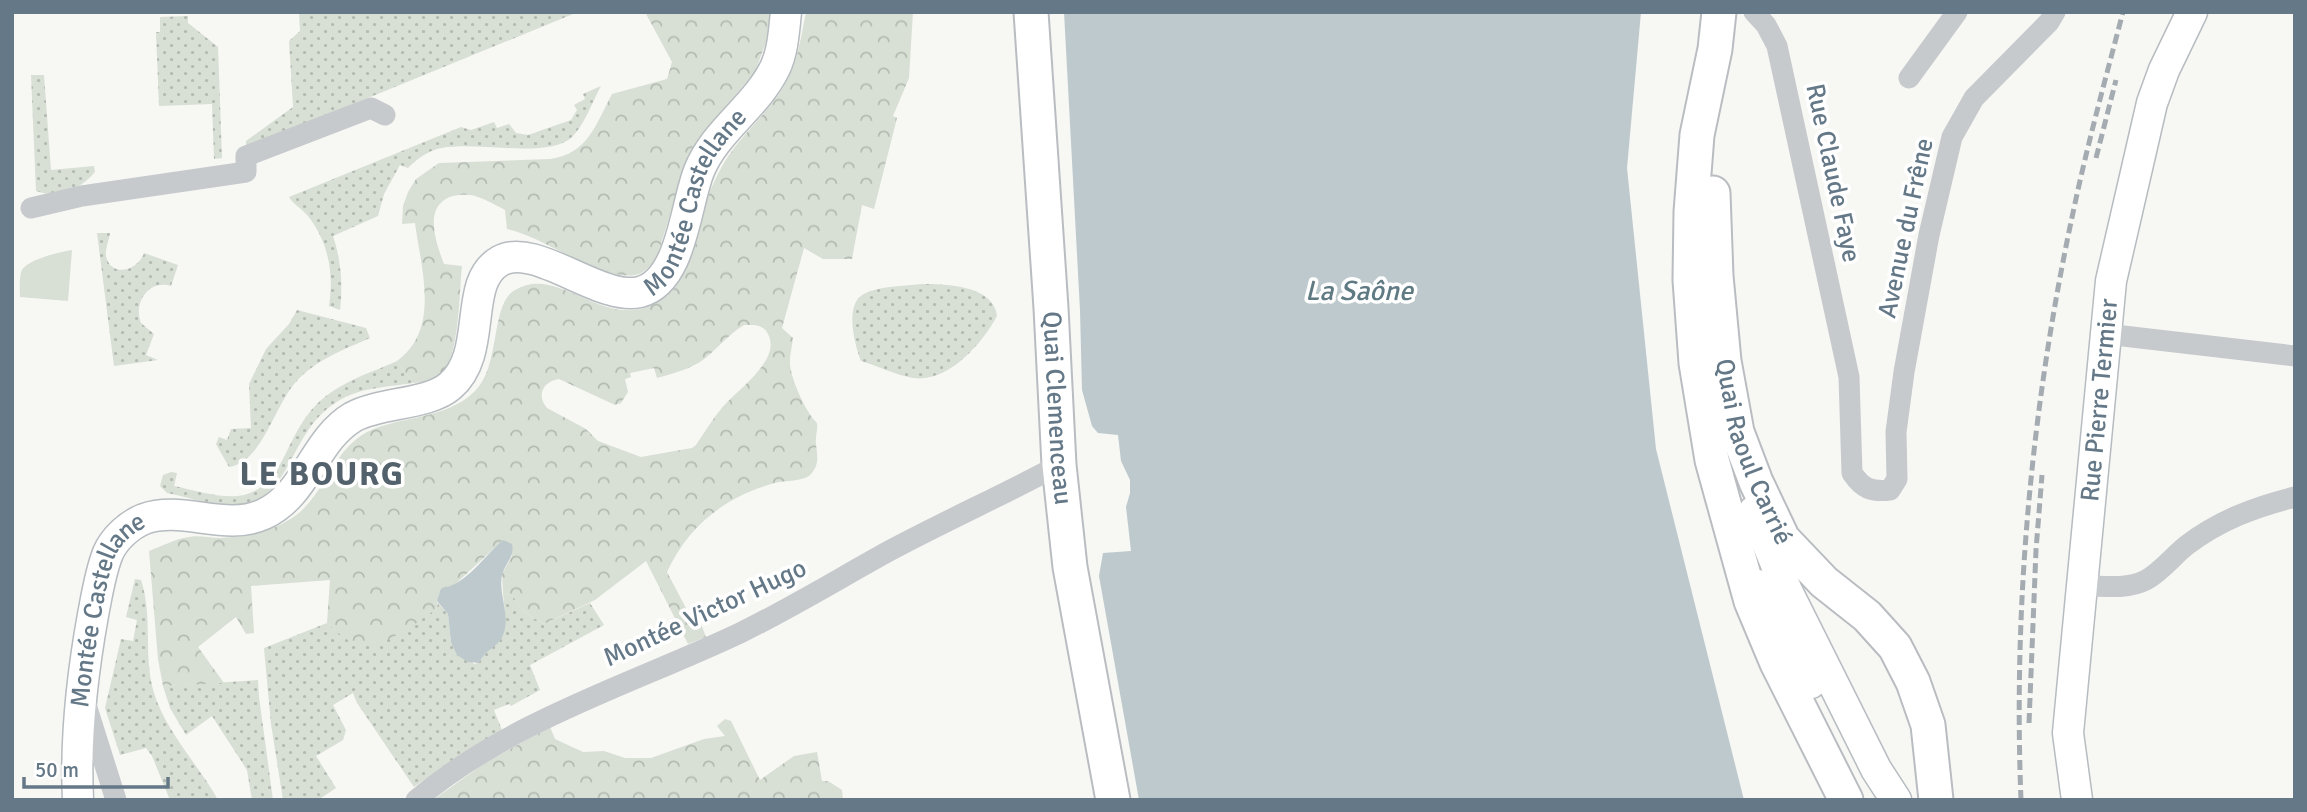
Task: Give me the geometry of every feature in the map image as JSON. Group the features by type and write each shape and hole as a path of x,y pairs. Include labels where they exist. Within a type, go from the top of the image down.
{"main road":[{"name":"Quai Clemenceau","path":"1031,12 1059,465 1070,567 1113,800"},
{"name":"Quai Raoul Carrié","path":"1719,12 1715,49 1712,202 1724,361 1737,432 1756,482 1783,539 1825,582 1867,616 1895,647 1913,682 1928,725 1936,800"},
{"name":"Quai Raoul Carrié","path":"1715,49 1697,135 1691,212 1690,280 1696,363 1712,460 1751,601 1777,663 1846,800"}],"street":[{"name":"Montée Castellane","path":"78,800 81,692 99,580 109,551 120,536 142,520 166,514 228,521 261,516 288,497 328,441 340,427 354,417 373,409 447,389 466,366 471,350 481,282 493,265 503,258 514,256 535,260 611,290 626,293 640,292 656,284 665,276 672,262 700,169 714,146 775,68 786,12"},
{"name":"Rue Claude Faye","path":"1754,12 1766,25 1777,46 1849,377 1852,473 1861,486 1873,491 1890,490"},
{"path":"1909,78 1957,12"},
{"name":"Avenue du Frêne","path":"1890,490 1897,479 1896,432 1904,372 1929,236 1952,137 1974,98 2049,22 2054,12"},
{"name":"Rue Pierre Termier","path":"2077,800 2068,733 2111,281 2152,103 2164,70 2191,13"},
{"path":"31,208 82,196 246,172 246,156 371,108 385,115"},
{"path":"2106,334 2295,356"},
{"path":"1737,432 1743,470 1755,512 1787,591 1876,769 1896,800"},
{"name":"Montée Victor Hugo","path":"416,800 451,773 519,731 744,631 892,550 1059,465"},
{"path":"2082,585 2125,586 2147,580 2188,545 2221,523 2255,507 2295,497"},
{"path":"1733,539 1872,800"},
{"path":"1797,657 1780,611 1787,591 1804,580 1825,582"},
{"path":"81,692 116,800"}],"green space":[{"path":"299,12 578,12 246,148 246,141 293,107 289,41 300,31"},
{"path":"645,12 771,12 766,42 755,72 712,122 686,163 656,260 639,274 625,276 610,273 522,233 507,229 505,210 483,199 464,195 443,201 434,216 435,236 444,264 462,266 455,342 446,369 439,377 413,383 397,361 411,348 424,315 424,278 415,223 402,224 403,206 416,179 439,163 550,159 573,151 589,136 612,94 667,79 672,62"},
{"path":"806,12 913,12 909,78 893,116 897,118 874,209 862,205 852,259 823,259 804,248 782,328 793,338 790,368 795,385 817,423 816,467 808,477 757,489 725,505 697,527 667,572 688,612 701,624 706,637 688,644 646,561 595,600 544,624 526,613 513,597 503,593 502,574 512,556 503,540 437,601 436,609 408,629 375,644 354,643 327,623 330,580 251,586 254,633 246,634 236,617 198,647 224,683 163,686 158,659 149,551 184,538 240,536 278,526 306,507 345,450 355,440 380,427 437,412 463,400 475,391 483,380 489,367 502,308 507,297 515,290 530,284 545,284 607,307 624,310 646,308 665,297 683,274 706,202 719,172 788,79 798,51","holes":["744,325 764,328 771,344 769,355 755,375 721,409 692,448 641,457 598,441 586,429 547,408 542,399 545,386 559,379 615,405 621,403 628,392 625,379 631,377 630,373 654,368 657,378 684,370 700,362"]},
{"path":"188,16 188,23 218,47 222,158 214,159 212,104 159,106 156,32 160,32 160,17"},
{"path":"31,75 44,75 51,170 94,166 95,172 83,184 68,191 52,194 36,191"},
{"path":"601,86 577,132 560,144 526,148 449,147 427,153 408,168 400,165 384,194 378,216 333,236 341,272 340,310 329,306 330,271 321,237 308,216 289,197 461,127 471,130 494,122 497,128 509,124 516,133 528,135 571,120 577,110 574,105 585,99 583,94"},
{"path":"97,233 110,233 106,256 113,268 125,270 137,264 144,253 178,265 171,286 155,286 149,290 139,308 141,323 154,334 146,355 158,360 114,366"},
{"path":"72,250 68,301 20,297 23,268 43,257"},
{"path":"922,284 955,286 978,292 994,306 997,316 973,349 951,368 939,374 913,378 861,361 852,318 856,302 873,290"},
{"path":"297,310 366,328 370,338 330,356 303,375 287,393 259,445 240,463 229,467 216,444 219,437 227,440 231,429 251,428 249,384 266,349 289,324"},
{"path":"397,361 413,383 357,392 331,406 309,429 275,486 254,501 231,506 213,504 167,493 160,486 163,475 171,472 177,473 174,486 224,496 251,493 274,473 302,422 316,405 344,384"},
{"path":"135,579 141,580 145,594 149,665 159,707 174,735 218,800 170,800 146,748 120,755 105,708 121,639 133,641 137,620 126,617"},
{"path":"503,593 513,597 526,613 544,624 590,603 604,625 530,665 540,690 511,706 509,704 494,710 502,730 414,787 353,693 333,705 346,730 343,740 316,756 336,788 318,800 283,800 271,724 264,648 327,623 354,643 408,628 436,609 438,603 448,614 451,642 474,664 478,663 483,653 499,642 505,614"},
{"path":"258,680 273,800 252,800 247,770 212,716 186,735 170,708 163,686"},
{"path":"725,719 731,721 760,780 794,756 817,752 822,781 828,781 842,790 843,800 433,800 485,763 550,727 555,739 583,752 604,751 625,758 651,758 704,739 725,736 717,726"}],"water":[{"name":"La Saône","path":"1064,12 1641,12 1627,168 1656,449 1744,800 1139,800 1099,576 1103,553 1131,551 1126,507 1130,480 1121,461 1118,435 1098,433 1092,426 1082,390"},
{"path":"503,540 512,544 513,549 501,582 505,628 499,642 479,663 468,662 457,655 451,642 448,614 437,601 441,589 467,576"}],"railway":[{"path":"2021,800 2019,726 2023,577 2037,428 2059,281 2074,208 2123,12"},
{"path":"2096,158 2116,80"},
{"path":"2029,723 2042,475"}],"district":[{"name":"LE BOURG","path":"322,474"}]}
